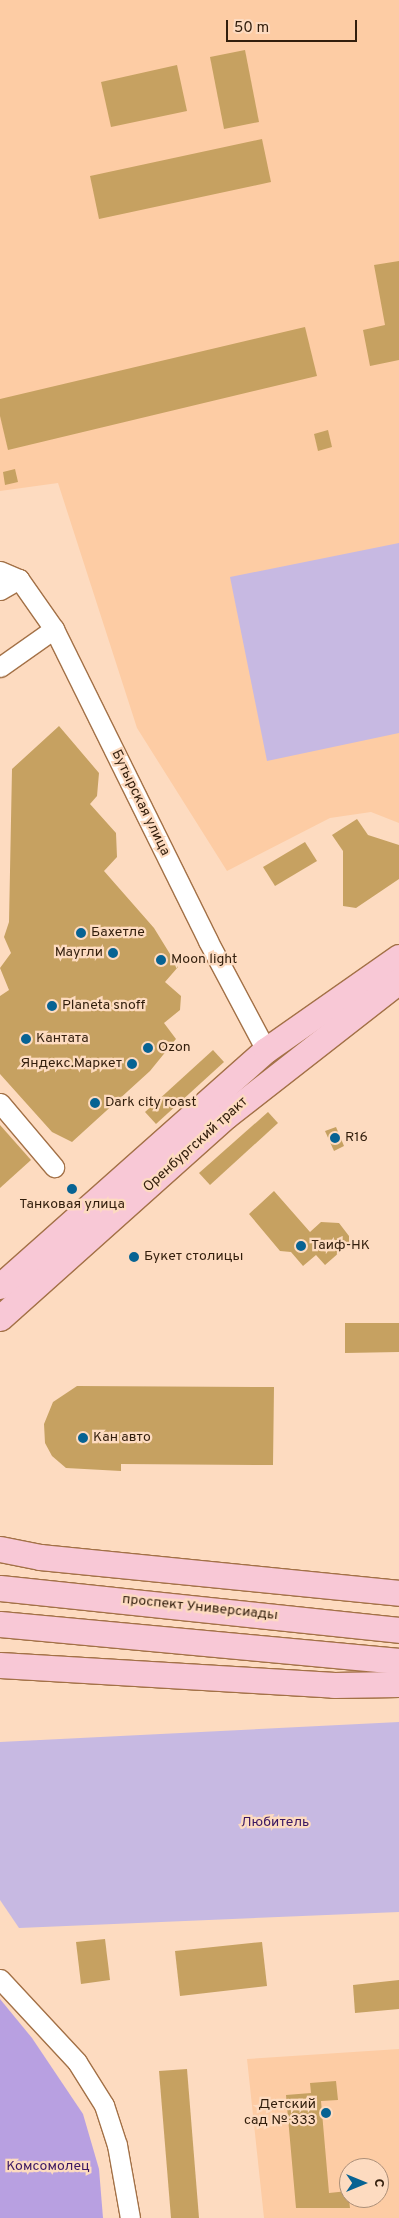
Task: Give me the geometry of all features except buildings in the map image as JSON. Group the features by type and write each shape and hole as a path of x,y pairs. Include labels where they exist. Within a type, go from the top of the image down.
{"main road":[{"name":"Оренбургский тракт","path":"0,1286 266,1050 399,957"},
{"name":"Оренбургский тракт","path":"0,1318 226,1116 399,981"},
{"path":"0,1549 40,1557 399,1594"},
{"name":"проспект Универсиады","path":"0,1588 44,1591 399,1630"},
{"path":"0,1624 399,1661"},
{"path":"0,1665 334,1685 399,1684"}],"street":[{"name":"Бутырская улица","path":"0,570 19,579 54,629 216,957 266,1050"},
{"path":"0,590 19,579"},
{"path":"0,667 54,629"},
{"path":"0,1103 54,1167"},
{"path":"0,1979 77,2062 104,2105 117,2145 130,2218"}],"shaded area":[{"path":"0,0 399,0 399,823 371,812 330,818 227,871 137,728 58,483 0,491"},
{"name":"Детский сад № 333","path":"399,2049 399,2218 264,2218 247,2059"}],"green space":[{"path":"399,543 399,733 267,761 230,577"},
{"name":"Любитель","path":"399,1722 399,1912 19,1928 0,1900 0,1742"},
{"name":"Комсомолец","path":"0,1999 32,2038 83,2114 99,2169 103,2218 0,2218"}],"place":[{"name":"Бахетле","path":"81,933"},
{"name":"Маугли","path":"113,953"},
{"name":"Moon light","path":"161,960"},
{"name":"Planeta snoff","path":"52,1006"},
{"name":"Кантата","path":"26,1039"},
{"name":"Ozon","path":"148,1048"},
{"name":"Яндекс.Маркет","path":"132,1064"},
{"name":"Dark city roast","path":"95,1103"},
{"name":"R16","path":"335,1138"},
{"name":"Танковая улица","path":"72,1189"},
{"name":"Таиф-НК","path":"301,1246"},
{"name":"Букет столицы","path":"134,1257"},
{"name":"Кан авто","path":"83,1438"},
{"name":"Детский сад № 333","path":"326,2113"}]}
